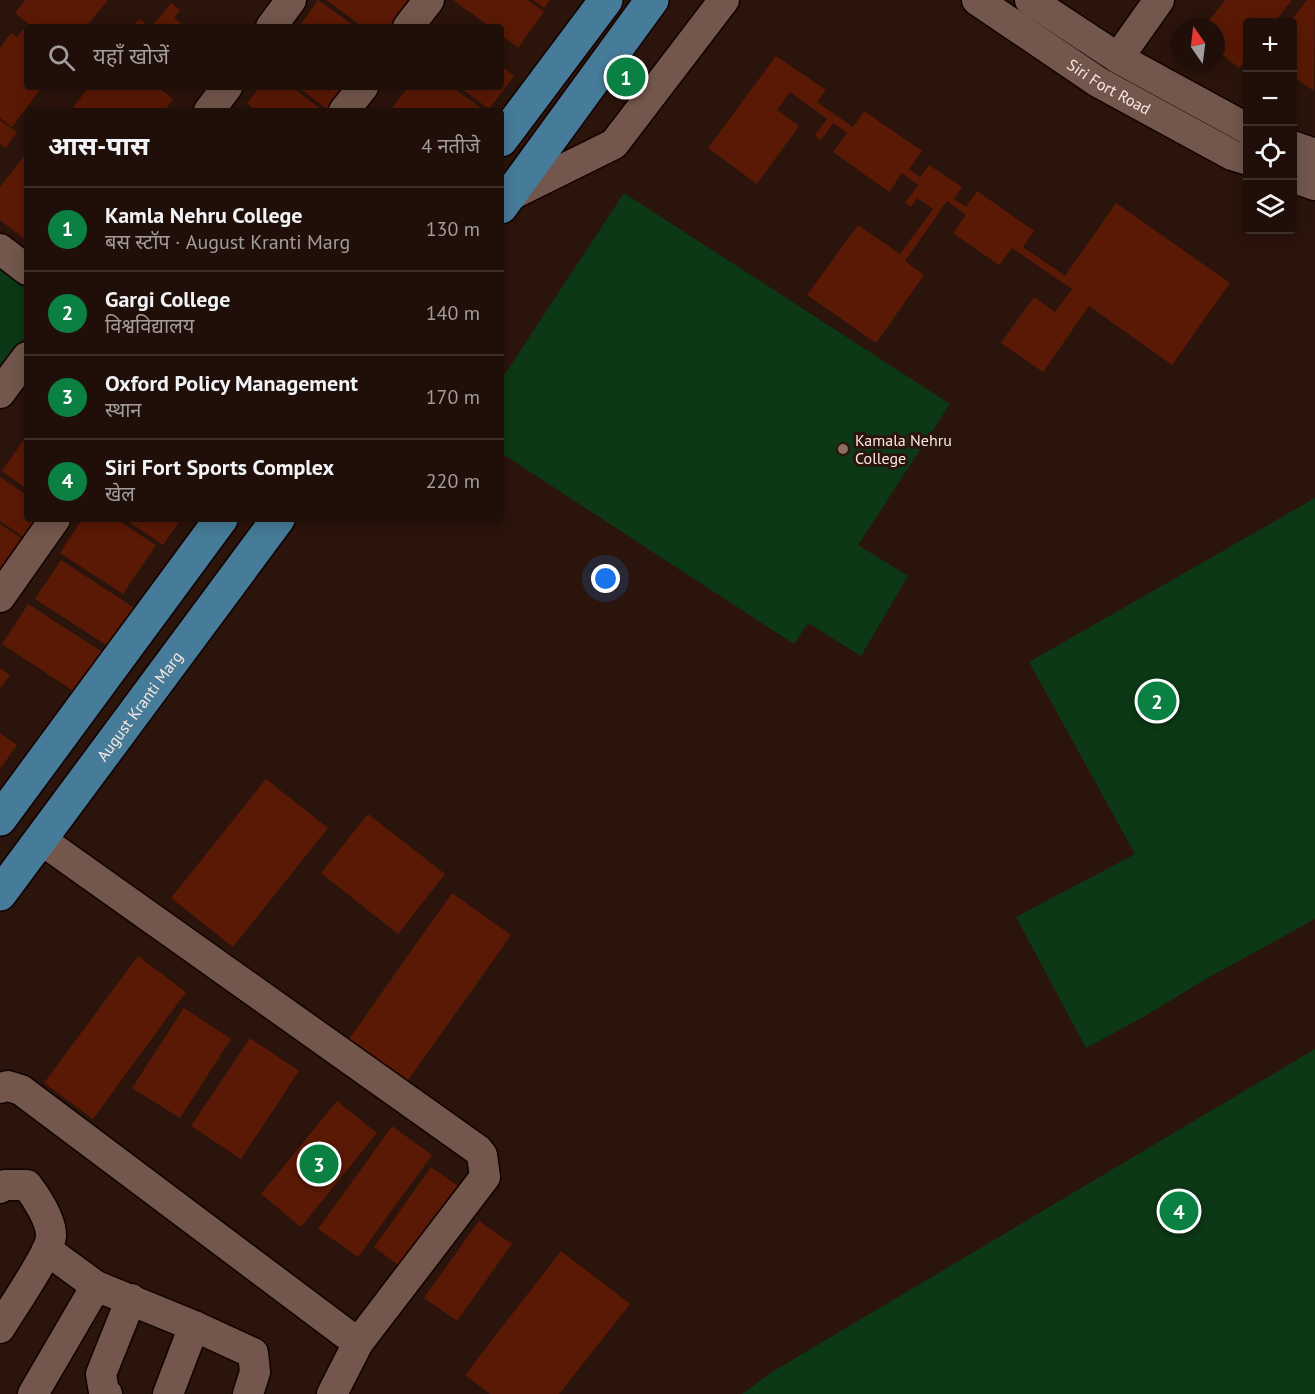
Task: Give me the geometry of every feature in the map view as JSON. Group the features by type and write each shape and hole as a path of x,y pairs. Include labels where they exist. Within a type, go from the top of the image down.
{"main road":[{"path":"504,136 606,0"},
{"path":"505,202 652,0"},
{"path":"0,819 219,522"},
{"name":"August Kranti Marg","path":"0,894 276,522"}],"street":[{"path":"273,24 291,0"},
{"path":"410,24 429,0"},
{"path":"505,202 614,144 724,0"},
{"name":"Siri Fort Road","path":"977,0 1098,82 1243,158"},
{"name":"Siri Fort Road","path":"1030,0 1118,58 1243,126"},
{"path":"1118,58 1159,0"},
{"path":"211,108 225,90"},
{"path":"346,108 361,90"},
{"path":"1297,147 1315,154"},
{"path":"1297,178 1315,185"},
{"path":"0,249 24,268"},
{"path":"0,393 24,361"},
{"path":"0,597 53,522"},
{"path":"40,839 482,1155 485,1177 358,1343 332,1394"},
{"path":"0,1088 8,1086 21,1090 358,1343"},
{"path":"0,1188 5,1185 27,1185 41,1204 51,1235 47,1250 0,1328"},
{"path":"47,1250 96,1286 253,1353 255,1372 248,1394"},
{"path":"33,1394 96,1286"},
{"path":"107,1394 104,1392 101,1374 130,1299"},
{"path":"168,1394 194,1326"}],"green space":[{"path":"624,193 950,404 858,545 908,576 861,656 808,623 794,644 504,455 504,375"},
{"path":"0,263 24,281 24,338 0,369"},
{"path":"1315,498 1315,919 1086,1048 1016,917 1135,854 1029,662"},
{"path":"1315,1049 1315,1394 742,1394 772,1372"}],"building":[{"path":"25,0 108,0 88,24 28,24 15,13"},
{"path":"318,0 352,24 301,24"},
{"path":"326,0 409,0 414,3 399,24 359,24"},
{"path":"453,0 528,0 544,12 518,48 504,37 504,24 486,24"},
{"path":"533,0 550,0 544,8"},
{"path":"1225,0 1292,0 1278,18 1243,18 1243,64 1239,68 1225,57 1225,18 1211,18"},
{"path":"1307,0 1315,0 1314,91 1297,79 1297,18 1293,18"},
{"path":"171,3 180,10 174,18 181,24 154,24"},
{"path":"139,19 146,24 135,24"},
{"path":"24,30 24,90 40,90 12,127 0,118 0,48 11,33 17,37"},
{"path":"776,56 826,90 817,102 853,127 864,111 922,151 909,169 920,177 929,165 962,187 954,199 966,207 977,191 1034,231 1023,247 1065,276 1116,203 1230,283 1172,365 1089,306 1043,372 1001,343 1034,297 1055,312 1072,289 1012,248 999,265 953,233 966,215 947,201 905,261 924,275 876,343 807,295 858,225 900,254 933,209 917,198 911,207 905,203 918,185 902,173 889,192 833,152 847,133 833,123 821,140 815,135 827,119 790,92 777,110 799,126 757,184 708,148"},
{"path":"504,68 514,76 504,89"},
{"path":"87,90 162,90 173,99 166,108 72,108"},
{"path":"258,90 296,90 319,108 253,108 247,103"},
{"path":"302,90 343,90 329,108 325,108"},
{"path":"406,90 456,90 481,108 392,108"},
{"path":"463,90 503,90 488,108"},
{"path":"0,120 17,132 6,148 0,144"},
{"path":"24,156 24,239 0,220 0,187"},
{"path":"24,439 24,487 2,471"},
{"path":"0,477 24,493 24,522 50,522 35,545 0,521"},
{"path":"80,522 121,522 156,545 123,594 60,553"},
{"path":"129,522 179,522 163,545"},
{"path":"0,524 27,542 6,573 0,569"},
{"path":"61,560 142,613 117,652 35,599"},
{"path":"28,604 107,655 81,696 2,644"},
{"path":"0,668 10,675 0,689"},
{"path":"0,733 17,745 0,769"},
{"path":"266,779 328,828 233,947 171,898"},
{"path":"368,814 445,874 398,934 321,873"},
{"path":"452,893 511,935 401,1090 342,1049"},
{"path":"138,956 186,992 93,1119 44,1083"},
{"path":"184,1008 231,1039 180,1118 132,1088"},
{"path":"250,1038 299,1071 241,1159 191,1126"},
{"path":"337,1101 377,1133 301,1227 261,1194"},
{"path":"392,1126 432,1155 358,1257 318,1229"},
{"path":"431,1167 468,1193 405,1270 374,1247"},
{"path":"479,1221 512,1244 457,1321 424,1298"},
{"path":"561,1251 630,1304 559,1394 490,1394 465,1375"}],"place":[{"name":"Kamla Nehru College","path":"626,77"},
{"name":"Kamala Nehru College","path":"843,449"},
{"name":"Gargi College","path":"1157,701"},
{"name":"Oxford Policy Management","path":"319,1164"},
{"name":"Siri Fort Sports Complex","path":"1179,1211"}]}
